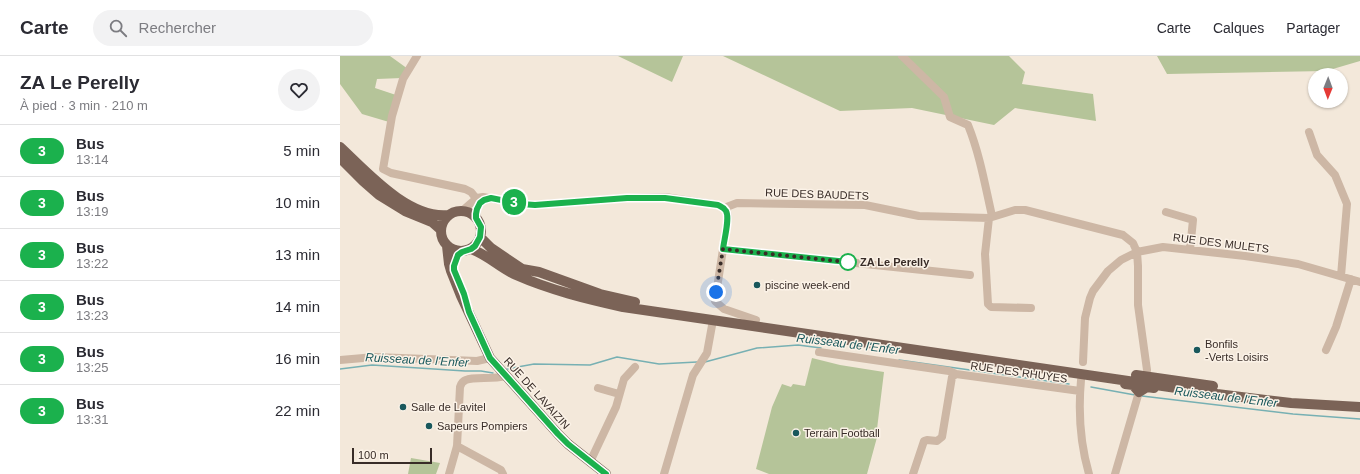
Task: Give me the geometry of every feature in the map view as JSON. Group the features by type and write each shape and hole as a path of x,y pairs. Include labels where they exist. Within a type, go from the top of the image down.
{"main road":[{"path":"340,147 385,187 414,208 434,215 448,216"},
{"path":"340,158 379,195 405,211 432,222 440,229"},
{"path":"466,250 478,242 481,227 476,218 472,215 462,211 457,211 444,219 440,229 442,238 447,246 456,251 466,250 483,254 504,270 568,294 623,307 1269,400 1360,407"},
{"path":"480,237 491,248 522,269 539,272 600,294 624,300 1256,392 1360,401"},
{"name":"RUE DE LAVAIZIN","path":"447,246 449,264 461,296 490,358 558,434 606,474"},
{"name":"RUE DE LAVAIZIN","path":"466,250 456,259 454,270 464,294 469,312"},
{"path":"1103,377 1115,382 1133,385 1138,396 1147,387 1174,387"}],"street":[{"path":"417,56 403,79 392,116 383,169 391,174 465,189 471,192 478,200 476,218"},
{"path":"902,56 944,97 950,116 968,125 974,140 982,166 990,217 985,254 988,304 991,307 1032,308"},
{"path":"1309,132 1317,155 1335,175 1347,204 1341,276"},
{"path":"462,211 483,197 535,205 627,198 665,198 718,205 724,208 728,217 715,302 724,309 756,320"},
{"name":"RUE DES BAUDETS","path":"724,208 737,203 865,205 919,216 990,217 1015,210 1033,211 1123,234 1133,243 1136,252"},
{"path":"1166,212 1193,220 1190,250"},
{"name":"RUE DES MULETS","path":"1083,362 1085,318 1093,291 1108,271 1121,260 1136,252 1163,247 1245,256 1298,264 1360,282"},
{"path":"723,249 970,275"},
{"path":"1136,252 1138,266 1138,305 1147,370"},
{"path":"1326,350 1336,327 1351,279"},
{"path":"664,474 693,375 706,353 713,320"},
{"path":"819,352 949,371 956,374"},
{"path":"340,360 375,357 477,361 490,358"},
{"path":"590,462 616,407 624,380 635,367"},
{"path":"1135,375 1147,370 1166,379"},
{"name":"RUE DES RHUYES","path":"913,474 924,441 937,441 942,437 952,377 956,374 1080,392"},
{"path":"449,474 457,446 460,387 462,383 468,379 498,378 505,376"},
{"path":"1081,380 1080,434 1089,474"},
{"path":"598,388 619,394"},
{"path":"1115,474 1138,396"},
{"path":"457,446 501,470 503,474"}],"green space":[{"path":"340,56 390,56 408,69 402,78 377,79 375,88 396,95 389,122 362,114 340,84"},
{"path":"618,56 683,56 672,82"},
{"path":"723,56 1009,56 1025,72 1022,84 1093,94 1096,121 1015,108 994,125 912,108 840,111"},
{"path":"1157,56 1360,56 1360,61 1336,68 1308,68 1308,71 1167,74"},
{"path":"812,358 840,365 884,372 877,429 879,430 867,474 769,474 756,469 772,407 782,384 791,387 793,384 805,386"},
{"path":"411,458 440,463 436,474 408,474"}],"waterway":[{"name":"Ruisseau de l'Enfer","path":"705,362 757,348 798,345 821,348"},
{"name":"Ruisseau de l'Enfer","path":"507,369 534,364 590,365 617,357 659,364 697,362"},
{"name":"Ruisseau de l'Enfer","path":"899,360 1069,384"},
{"name":"Ruisseau de l'Enfer","path":"340,369 372,365 481,371 493,373"},
{"name":"Ruisseau de l'Enfer","path":"1091,387 1135,395"},
{"name":"Ruisseau de l'Enfer","path":"1142,396 1293,414 1360,419"}],"bus line":[{"name":"3","path":"606,474 568,444 550,426 490,358 469,312 464,294 454,270 458,255 475,246 480,237 481,227 476,218 477,209 480,203 491,198 521,204 535,205 627,198 665,198 718,205 724,208 728,217 723,249 848,262"}],"place":[{"name":"ZA Le Perelly","path":"848,262"},
{"name":"piscine week-end","path":"757,285"},
{"name":"Bonfils -Verts Loisirs","path":"1197,350"},
{"name":"Salle de Lavitel","path":"403,407"},
{"name":"Sapeurs Pompiers","path":"429,426"},
{"name":"Terrain Football","path":"796,433"}],"route":[{"path":"716,292 723,249 848,262"}]}
